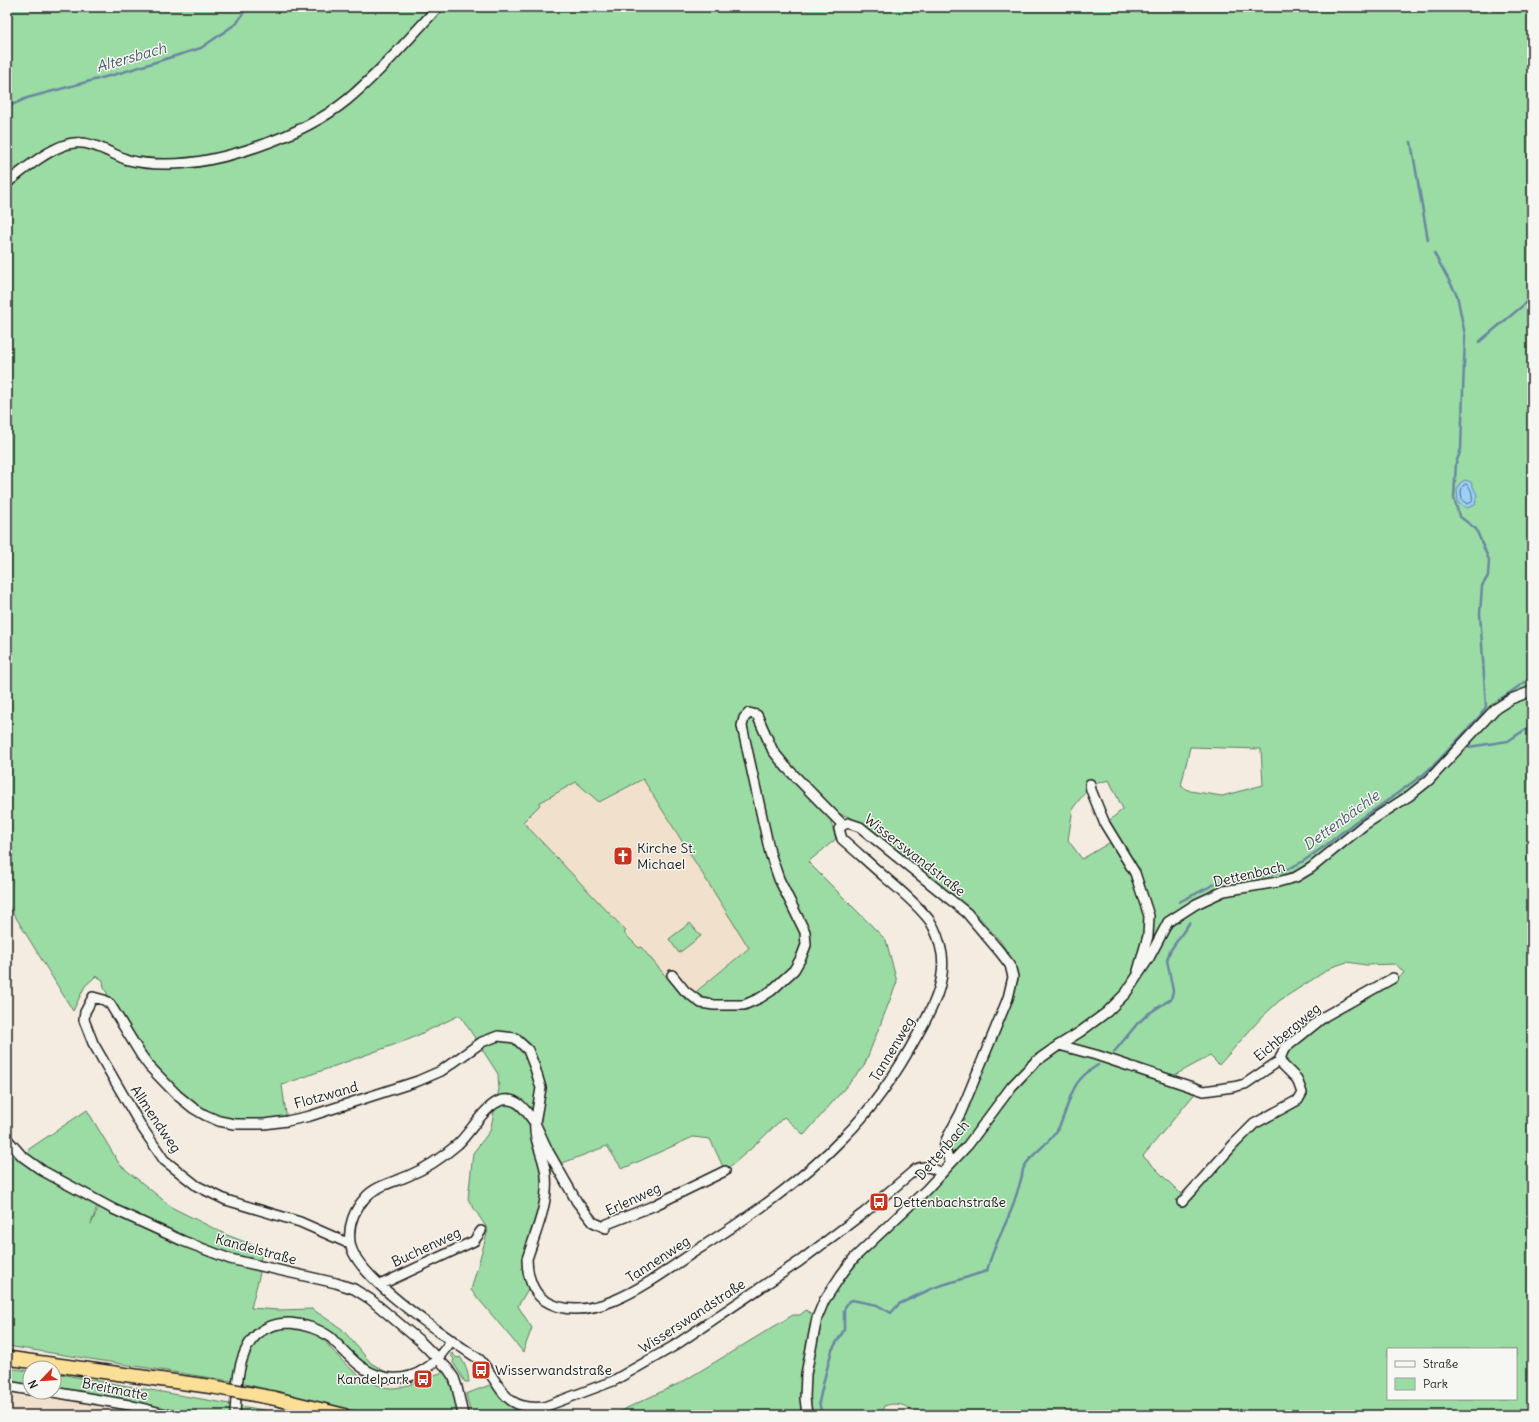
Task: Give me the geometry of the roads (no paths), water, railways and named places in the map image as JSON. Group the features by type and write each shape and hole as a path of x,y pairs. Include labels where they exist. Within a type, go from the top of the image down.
{"highway":[{"path":"7,1358 214,1387 273,1398 343,1415"}],"street":[{"path":"7,183 31,163 59,147 74,143 90,145 140,162 165,164 210,160 270,142 318,118 346,100 376,73 438,7"},
{"name":"Dettenbach","path":"807,1415 805,1398 806,1374 817,1318 824,1301 841,1275 854,1258 926,1190 968,1145 1012,1086 1035,1062 1107,1012 1126,993 1137,978 1168,922 1196,904 1224,891 1290,879 1311,868 1364,826 1409,796 1429,780 1495,709 1532,690"},
{"name":"Wisserswandstraße","path":"672,975 685,991 701,1003 714,1005 744,1005 771,991 794,970 806,945 805,932 779,879 770,853 742,726 744,718 749,713 757,715 773,751 786,767 843,825 848,823 860,827 966,913 1000,952 1010,966 1013,977 1008,998 961,1112 946,1140 944,1149 951,1163"},
{"name":"Dettenbach","path":"1090,784 1105,824 1135,873 1149,916 1148,936 1137,978"},
{"name":"Tannenweg","path":"350,1244 350,1230 354,1212 366,1197 382,1186 408,1176 435,1162 460,1143 486,1111 494,1104 503,1100 512,1100 521,1104 535,1123 534,1132 544,1161 546,1198 527,1259 526,1268 531,1284 540,1298 552,1305 566,1309 580,1310 591,1307 632,1293 650,1283 798,1180 845,1137 877,1099 912,1046 933,1008 941,983 943,970 942,954 938,937 930,922 904,893 842,839 839,829 843,825"},
{"name":"Eichbergweg","path":"1059,1045 1096,1055 1204,1091 1245,1084 1278,1061 1284,1049 1325,1016 1393,978"},
{"name":"Flotzwand","path":"93,997 104,1000 110,1004 149,1066 177,1095 194,1108 219,1121 234,1124 264,1124 310,1116 418,1081 441,1071 482,1042 498,1036 515,1038 528,1050 541,1088 535,1123"},
{"name":"Allmendweg","path":"93,997 85,1012 84,1020 93,1043 116,1084 164,1160 197,1186 226,1200 300,1222 350,1244"},
{"path":"1182,1202 1254,1124 1298,1100 1302,1093 1297,1079 1278,1061"},
{"name":"Erlenweg","path":"535,1123 555,1166 577,1202 593,1222 606,1228 607,1224 653,1206 725,1171"},
{"name":"Kandelstraße","path":"7,1140 22,1156 43,1171 113,1209 188,1243 230,1259 336,1283 354,1289 370,1299 397,1321 420,1341 448,1370 454,1378 464,1415"},
{"name":"Wisserswandstraße","path":"452,1340 480,1360 488,1370 495,1383 511,1400 532,1408 544,1407 553,1404 613,1381 674,1346 800,1261 865,1212 916,1169 920,1167 929,1168 942,1173"},
{"name":"Buchenweg","path":"380,1285 474,1241 481,1231"},
{"path":"235,1415 237,1378 244,1355 252,1339 271,1327 284,1323 312,1328 330,1337 363,1368 386,1378 400,1379 426,1369 452,1340 392,1296 380,1285 365,1270 354,1254 350,1244"},
{"path":"7,1386 22,1389"},
{"name":"Breitmatte","path":"62,1394 129,1405 170,1415"}],"water":[{"path":"1465,480 1471,482 1477,495 1475,505 1467,508 1458,503 1457,490 1460,483"}],"waterway":[{"name":"Altersbach","path":"7,107 27,98 120,73 201,48 237,23 247,7"},
{"path":"1411,142 1428,240"},
{"path":"1179,902 1219,882 1266,875 1288,869 1302,862 1355,822 1424,774 1480,716 1486,707 1480,613 1482,586 1488,576 1489,560 1476,529 1459,516 1454,498 1456,463 1461,449 1465,335 1457,295 1434,253"},
{"path":"1479,342 1526,303 1532,294"},
{"name":"Dettenbächle","path":"1499,700 1532,677"},
{"path":"1462,748 1508,741 1532,725"},
{"name":"Dettenbächle","path":"1114,1052 1137,1024 1148,1014 1171,999 1173,991 1167,960 1170,951 1190,922"},
{"name":"Dettenbächle","path":"822,1415 819,1402 824,1380 832,1350 844,1330 844,1310 848,1302 852,1300 877,1305 891,1313 899,1304 933,1288 987,1271 995,1247 1012,1208 1024,1167 1032,1156 1057,1131 1076,1084 1089,1071 1098,1065"}],"place":[{"name":"Kirche St. Michael","path":"623,856"},
{"name":"Dettenbachstraße","path":"879,1202"},
{"name":"Wisserwandstraße","path":"481,1370"},
{"name":"Kandelpark","path":"423,1379"}]}
